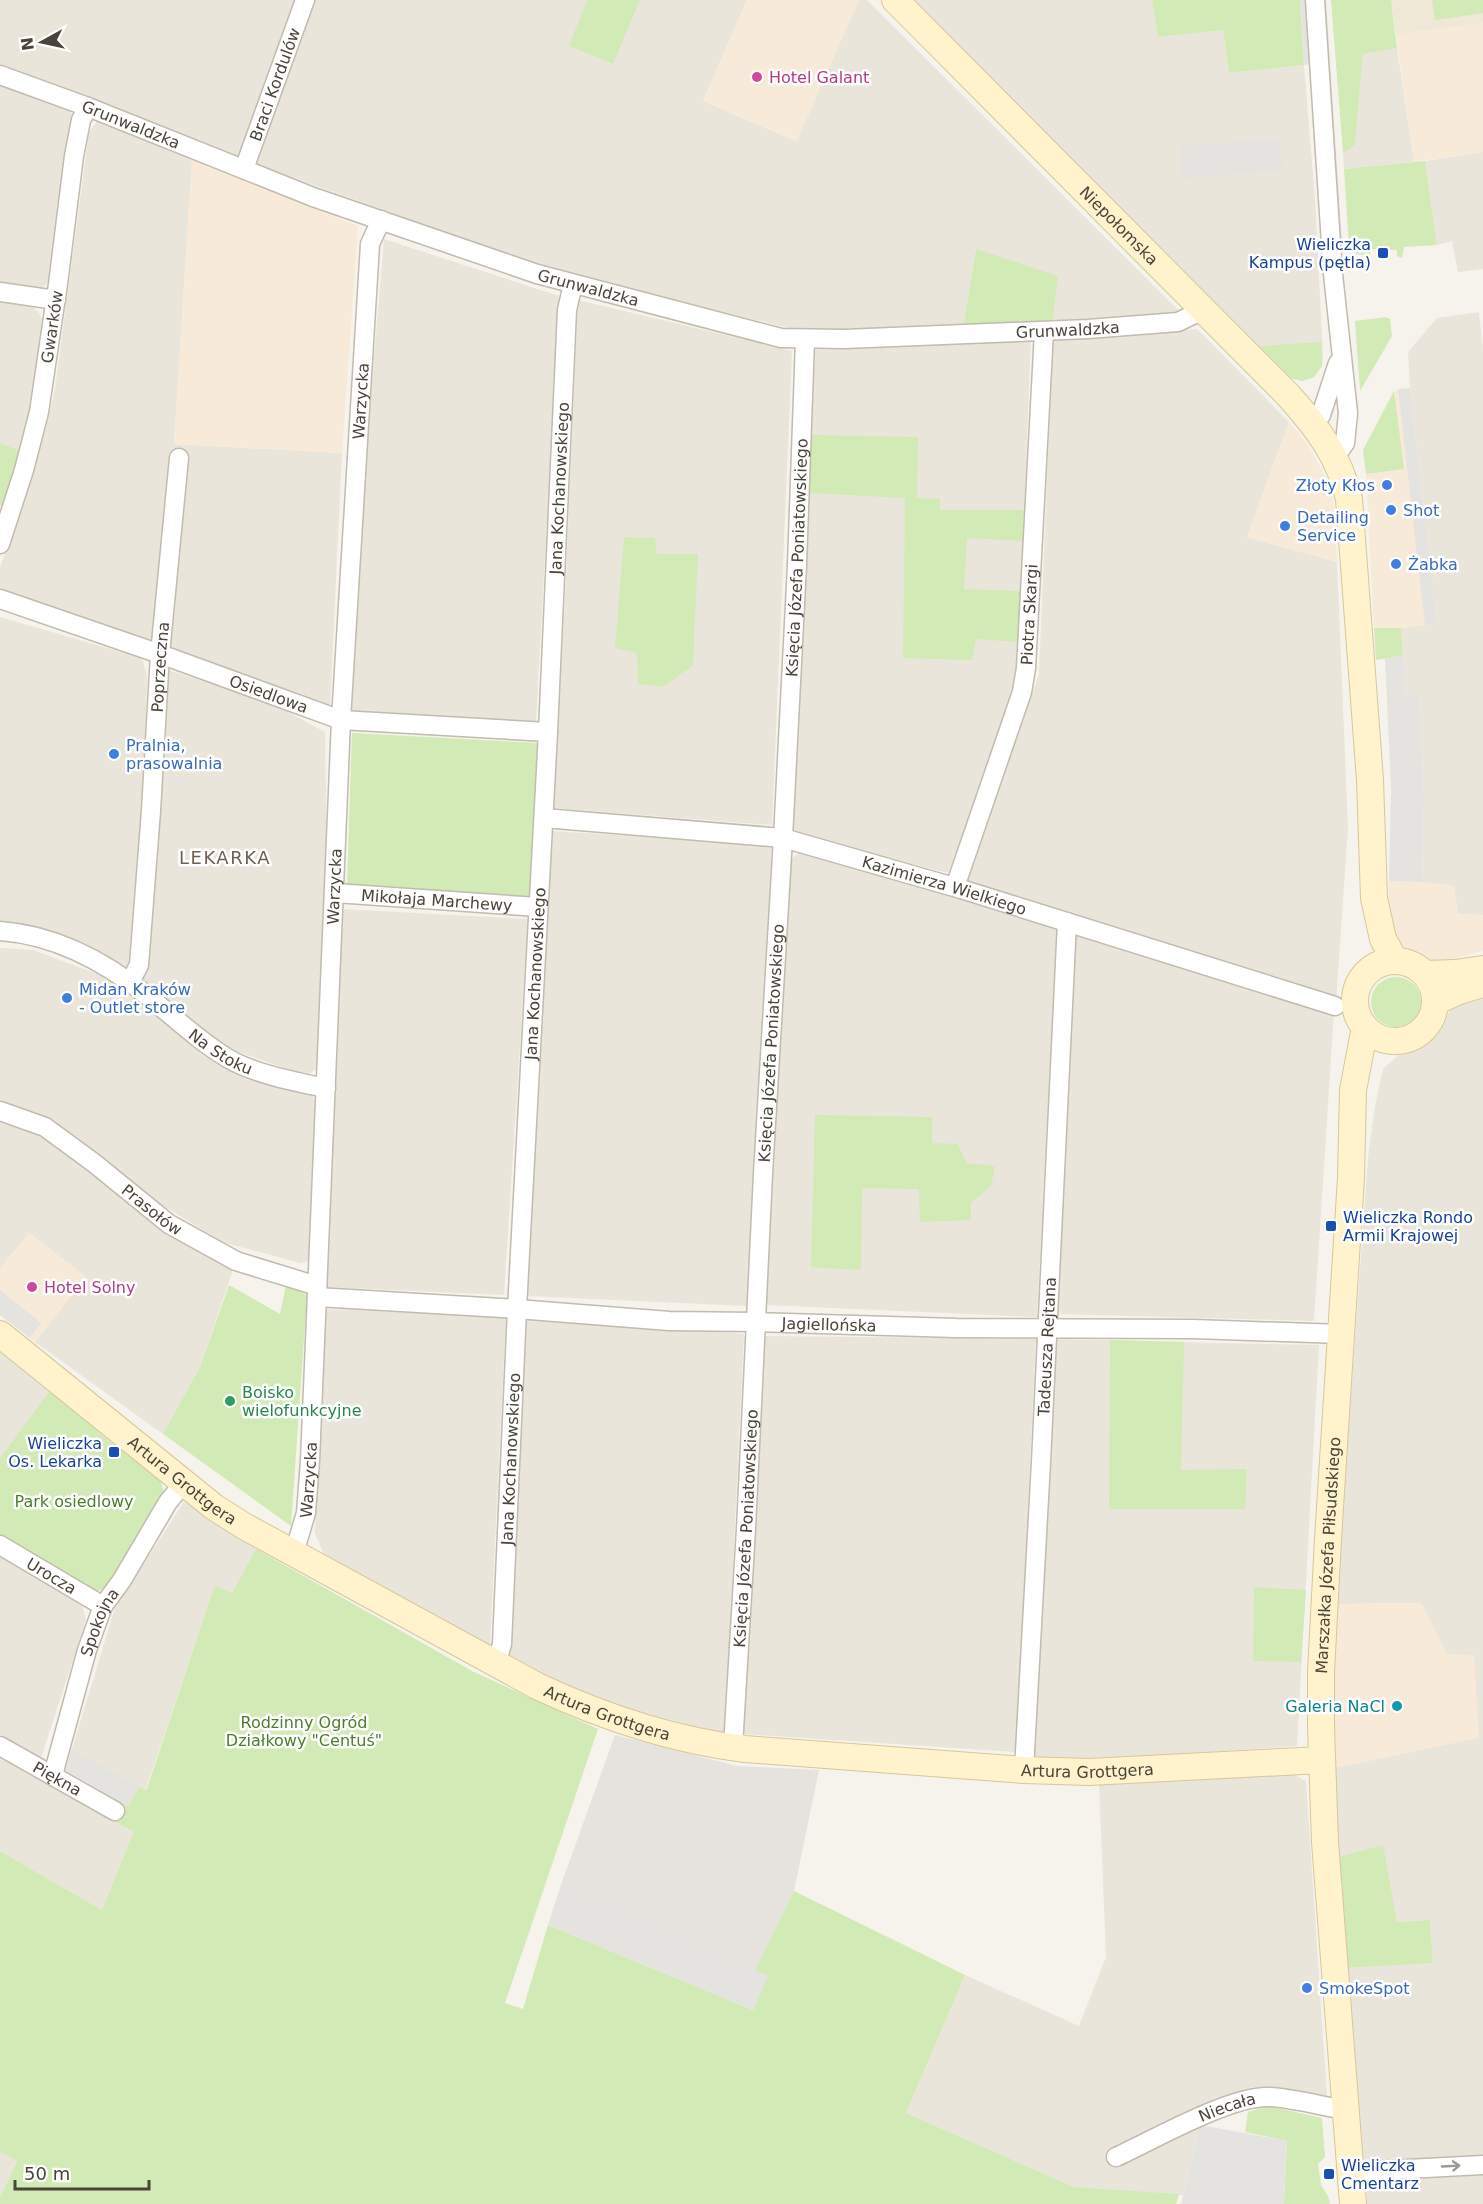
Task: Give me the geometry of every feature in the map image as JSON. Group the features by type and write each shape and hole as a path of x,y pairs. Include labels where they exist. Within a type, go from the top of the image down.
{"main road":[{"name":"Niepołomska","path":"895,0 1314,424 1335,457"},
{"path":"1335,457 1346,482 1349,499 1363,678 1374,898 1387,949 1395,961"},
{"path":"1369,971 1361,899 1362,857 1370,811"},
{"path":"1395,961 1416,967 1425,974 1431,983 1435,1002 1430,1022 1423,1030 1405,1040 1395,1041 1384,1040 1365,1028 1358,1017 1355,1005 1356,992 1361,980 1369,971 1395,961"},
{"path":"1425,974 1455,974 1483,969"},
{"path":"1435,1002 1459,991 1483,984"},
{"name":"Marszałka Józefa Piłsudskiego","path":"1353,2204 1325,1842 1321,1760 1322,1658 1352,1160 1353,1090 1365,1028"},
{"name":"Marszałka Józefa Piłsudskiego","path":"1352,1160 1369,1082 1376,1062 1395,1041"},
{"name":"Artura Grottgera","path":"0,1334 183,1484 237,1522 496,1664 561,1697 620,1720 672,1735 733,1747 1024,1770 1089,1772 1321,1760"}],"street":[{"name":"Braci Kordulów","path":"244,170 305,0"},
{"path":"1315,0 1340,353 1348,413 1345,443 1335,457"},
{"name":"Grunwaldzka","path":"0,75 88,107 244,170 537,274 781,338 806,340 1044,331 1178,322 1203,310"},
{"name":"Gwarków","path":"0,544 24,470 39,412 74,156 81,120 88,107"},
{"name":"Warzycka","path":"294,1553 306,1513 310,1461 341,720 370,244 381,220"},
{"name":"Jana Kochanowskiego","path":"496,1664 502,1644 567,310 573,284"},
{"path":"0,292 56,300"},
{"name":"Piotra Skargi","path":"955,887 1022,692 1026,661 1044,331"},
{"name":"Księcia Józefa Poniatowskiego","path":"733,1747 783,838 806,340"},
{"path":"1314,424 1321,416 1333,383 1340,353"},
{"name":"Poprzeczna","path":"130,982 139,965 152,811 160,654 179,458"},
{"name":"Osiedlowa","path":"0,599 341,720 548,732"},
{"name":"Kazimierza Wielkiego","path":"544,818 783,838 955,887 1335,1006"},
{"name":"Mikołaja Marchewy","path":"334,893 538,907"},
{"name":"Tadeusza Rejtana","path":"1024,1770 1067,922"},
{"name":"Na Stoku","path":"0,931 44,938 106,966 231,1060 284,1079 326,1088"},
{"name":"Prasołów","path":"0,1111 45,1127 169,1224 236,1261 317,1292"},
{"name":"Jagiellońska","path":"317,1292 669,1321 1104,1331 1193,1329 1341,1334"},
{"name":"Spokojna","path":"52,1775 87,1650 104,1606 168,1502 183,1484"},
{"name":"Urocza","path":"0,1545 104,1606"},
{"name":"Piękna","path":"0,1746 116,1811"},
{"name":"Niecała","path":"1116,2157 1245,2100 1267,2097 1346,2110"},
{"path":"1350,2172 1483,2165"}],"shaded area":[{"path":"0,0 299,0 242,160 0,67"},
{"path":"312,0 747,0 703,101 796,141 859,0 867,0 1180,312 1171,318 1052,324 976,249 963,328 802,331 572,277 252,163"},
{"path":"747,0 859,0 797,141 703,101"},
{"path":"914,0 1152,0 1158,37 1223,30 1229,73 1304,65 1315,199 1323,354 1322,366 1314,377 1302,381 1291,378"},
{"path":"1300,0 1307,0 1311,64 1304,65"},
{"path":"1319,0 1326,0 1342,241 1335,241"},
{"path":"1391,0 1483,0 1483,23 1396,34"},
{"path":"1483,23 1483,152 1414,162 1396,34"},
{"path":"1397,48 1414,162 1344,169 1343,153 1355,144 1363,53"},
{"path":"0,86 69,109 75,121 53,277 41,289 0,283"},
{"path":"97,121 192,160 174,444 342,453 330,707 0,592 0,568 45,432 55,389 89,132"},
{"path":"1280,139 1282,171 1182,178 1180,146"},
{"path":"1483,152 1483,269 1458,272 1452,241 1437,245 1425,161"},
{"path":"192,160 358,226 342,453 174,444"},
{"path":"384,239 559,296 536,722 349,712 366,454"},
{"path":"0,299 31,305 39,313 44,323 37,390 21,451 0,443"},
{"path":"578,300 792,351 772,825 553,808"},
{"path":"1479,312 1483,351 1483,915 1458,914 1454,886 1422,882 1424,798 1419,694 1406,695 1401,628 1437,623 1410,388 1408,352 1437,318"},
{"path":"1197,329 1289,422 1247,537 1337,562 1348,828 1336,1002 967,884 1039,674 1053,337"},
{"path":"1031,338 1017,690 948,873 792,833 815,350"},
{"path":"1410,388 1437,624 1374,628 1366,474 1403,469 1394,391"},
{"path":"1410,388 1437,624 1425,625 1398,389"},
{"path":"1289,422 1307,443 1331,487 1335,513 1337,562 1247,537"},
{"path":"0,617 142,658 147,675 144,799 133,959 129,967 50,934 0,922"},
{"path":"1403,656 1406,695 1419,693 1424,798 1422,882 1389,881 1391,786 1385,659"},
{"path":"168,670 271,703 325,732 327,868 319,1067 307,1076 228,1048 143,983"},
{"path":"551,831 772,845 747,1306 525,1296"},
{"path":"801,851 1057,929 1037,1317 765,1305 788,862"},
{"path":"1389,881 1454,886 1458,914 1483,915 1483,951 1437,963 1403,948 1388,920"},
{"path":"342,909 528,919 504,1295 325,1287"},
{"path":"1071,930 1334,1012 1314,1321 1056,1314"},
{"path":"0,948 33,950 100,975 232,1072 310,1092 317,1106 310,1261 300,1263 222,1242 141,1192 40,1116 0,1101"},
{"path":"1483,999 1483,2158 1364,2165 1345,1968 1433,1962 1430,1920 1397,1922 1335,1858 1330,1769 1479,1737 1447,1654 1421,1603 1336,1604 1368,1157 1383,1069 1399,1055 1422,1048 1429,1043 1453,1007"},
{"path":"0,1123 43,1136 186,1244 234,1267 200,1367 163,1434 35,1342 86,1277 29,1233 0,1268"},
{"path":"29,1233 87,1277 35,1342 0,1315 0,1268"},
{"path":"0,1290 41,1323 30,1338 0,1315"},
{"path":"324,1309 506,1316 490,1645 324,1554 315,1534"},
{"path":"524,1316 744,1334 725,1734 617,1706 507,1661"},
{"path":"764,1336 1036,1339 1016,1752 743,1734"},
{"path":"1055,1339 1319,1345 1297,1746 1085,1761 1033,1756"},
{"path":"0,1349 51,1389 0,1458"},
{"path":"184,1502 256,1549 232,1594 215,1586 145,1791 72,1749 115,1608"},
{"path":"0,1557 82,1605 86,1620 41,1758 0,1734"},
{"path":"1421,1603 1447,1654 1474,1655 1479,1738 1330,1769 1336,1604"},
{"path":"615,1735 737,1766 819,1770 794,1891 755,1970 562,1882"},
{"path":"72,1749 139,1787 128,1806 65,1770"},
{"path":"0,1758 135,1832 102,1910 0,1851"},
{"path":"1291,1773 1306,1781 1327,2096 1254,2087 1200,2106 1200,2125 1183,2195 1074,2187 906,2113 965,1975 1079,2026 1106,1957 1099,1783"},
{"path":"562,1882 768,1976 753,2010 548,1925"},
{"path":"1200,2125 1287,2141 1284,2204 1181,2204"},
{"path":"0,2151 17,2160 0,2199"},
{"path":"1483,2174 1483,2204 1367,2204 1366,2178"}],"green space":[{"path":"587,0 640,0 613,64 569,46"},
{"path":"1152,0 1300,0 1304,65 1229,73 1223,30 1158,37"},
{"path":"1331,0 1391,0 1397,48 1363,54 1355,145 1343,153"},
{"path":"1432,0 1483,0 1483,13 1435,20"},
{"path":"1425,161 1437,245 1404,247 1402,258 1397,256 1397,250 1371,249 1371,254 1362,255 1351,251 1344,169"},
{"path":"976,249 1058,276 1052,324 963,328"},
{"path":"1386,317 1390,319 1392,336 1360,391 1355,321"},
{"path":"1321,342 1322,366 1314,377 1302,381 1291,378 1260,346"},
{"path":"1394,391 1404,469 1366,474 1363,450"},
{"path":"811,435 918,437 917,498 940,499 940,510 1024,510 1023,541 967,538 964,589 1021,591 1019,642 976,639 972,660 903,658 905,498 808,493"},
{"path":"0,443 21,451 3,507 0,505"},
{"path":"624,537 655,538 657,554 698,554 693,665 663,687 638,684 637,653 615,648"},
{"path":"1374,628 1401,628 1403,656 1376,660"},
{"path":"352,733 537,743 532,892 524,899 347,887"},
{"path":"1391,977 1401,977 1414,984 1421,997 1421,1007 1414,1020 1401,1027 1391,1027 1382,1023 1375,1016 1371,1007 1371,997 1375,988 1382,981"},
{"path":"815,1115 932,1117 932,1143 958,1144 966,1163 995,1166 991,1186 971,1203 971,1220 920,1222 919,1189 862,1188 861,1270 811,1267"},
{"name":"Boisko wielofunkcyjne","path":"229,1285 280,1314 286,1285 307,1295 291,1526 163,1434 200,1367"},
{"path":"1110,1340 1184,1342 1181,1470 1247,1469 1245,1509 1109,1509"},
{"name":"Park osiedlowy","path":"51,1389 109,1441 159,1473 164,1495 113,1583 98,1591 54,1571 0,1536 0,1458"},
{"name":"Rodzinny Ogród Działkowy \"Centuś\"","path":"256,1549 472,1671 598,1729 505,2003 523,2009 548,1925 753,2010 767,1977 755,1970 794,1891 965,1975 906,2113 1074,2187 1179,2194 1176,2204 0,2204 0,2198 17,2161 0,2151 0,1851 102,1910 134,1832 114,1821 123,1803 128,1806 139,1787 146,1791 215,1585 232,1593"},
{"path":"1254,1587 1306,1590 1301,1662 1253,1661"},
{"path":"1383,1845 1397,1922 1430,1920 1433,1963 1345,1968 1335,1858"},
{"path":"1268,2106 1322,2118 1325,2157 1318,2164 1321,2185 1330,2204 1284,2204 1287,2141 1245,2132 1248,2112"}],"place":[{"name":"Hotel Galant","path":"757,77"},
{"name":"Wieliczka Kampus (pętla)","path":"1383,253"},
{"name":"Złoty Kłos","path":"1387,485"},
{"name":"Shot","path":"1391,510"},
{"name":"Detailing Service","path":"1285,526"},
{"name":"Żabka","path":"1396,564"},
{"name":"Pralnia, prasowalnia","path":"114,754"},
{"name":"Midan Kraków - Outlet store","path":"67,998"},
{"name":"Wieliczka Rondo Armii Krajowej","path":"1331,1226"},
{"name":"Hotel Solny","path":"32,1287"},
{"name":"Boisko wielofunkcyjne","path":"230,1401"},
{"name":"Wieliczka Os. Lekarka","path":"114,1452"},
{"name":"Galeria NaCl","path":"1397,1706"},
{"name":"SmokeSpot","path":"1307,1988"},
{"name":"Wieliczka Cmentarz","path":"1329,2174"}],"district":[{"name":"LEKARKA","path":"225,857"}]}
